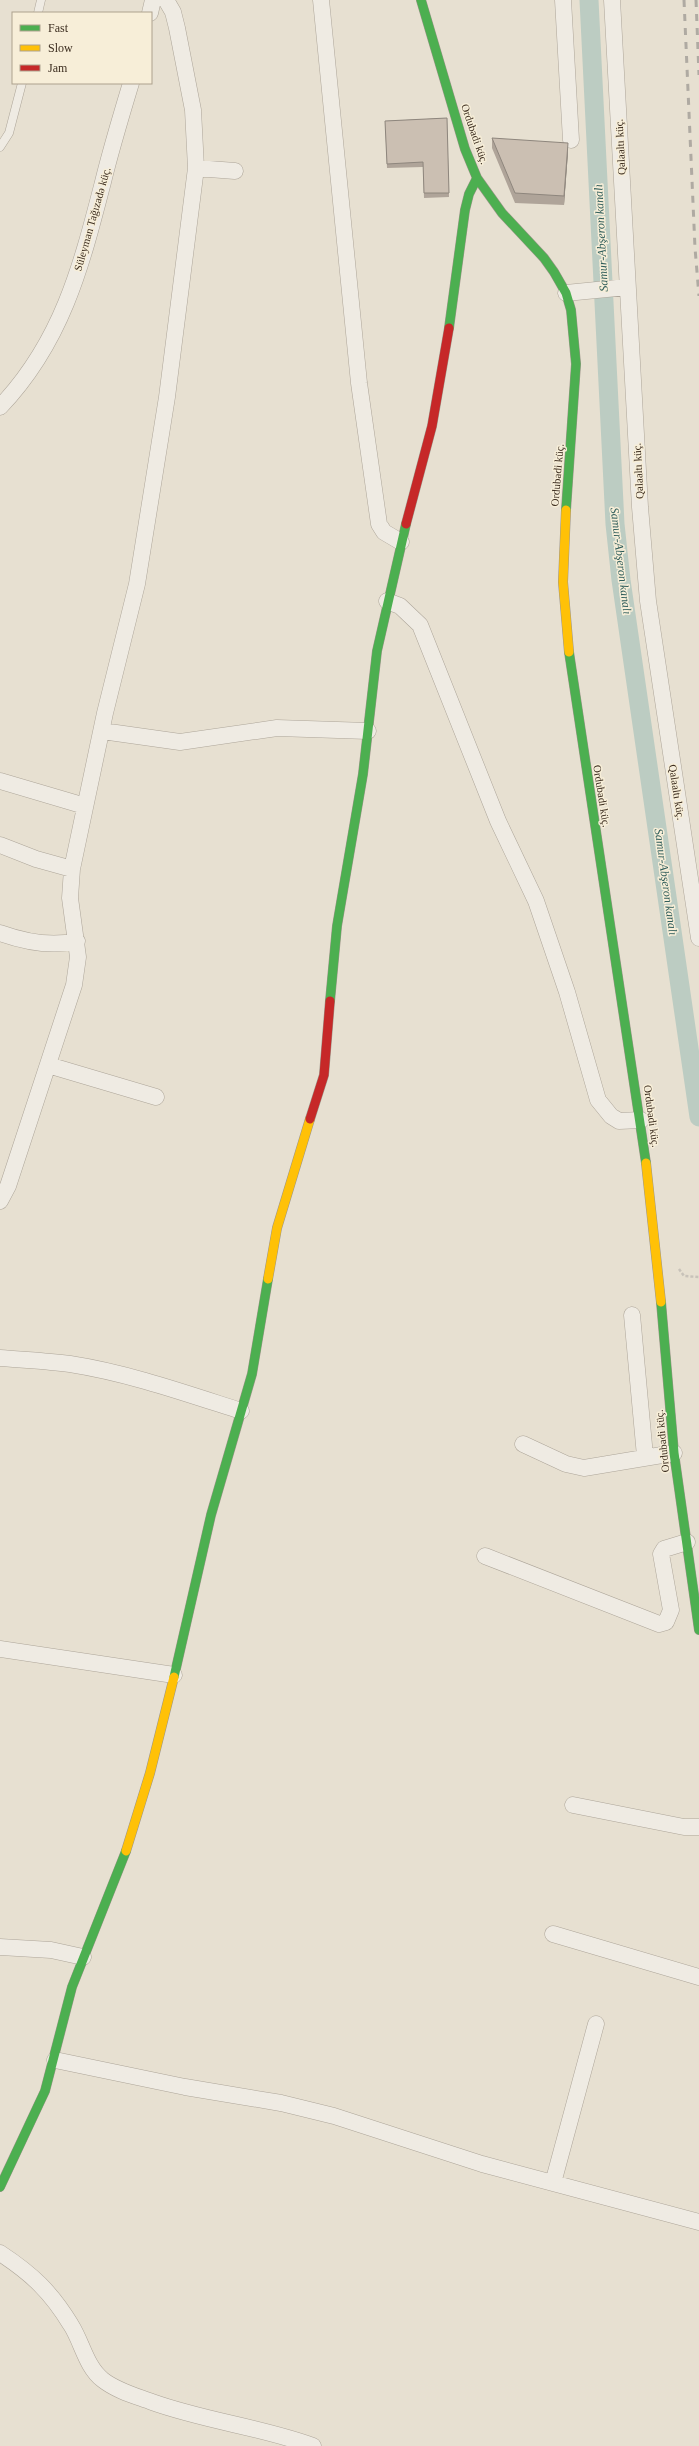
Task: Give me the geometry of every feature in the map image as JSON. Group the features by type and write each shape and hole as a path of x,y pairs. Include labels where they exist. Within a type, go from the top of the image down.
{"street":[{"path":"150,12 153,0"},
{"path":"0,1202 8,1186 74,985 78,957 70,898 72,869 102,731 137,584 155,476 196,168 193,110 177,28 173,12 166,0"},
{"path":"321,0 359,383 379,524 384,532 401,542"},
{"name":"Ordubadi küç.","path":"422,0 465,149 478,178 512,226 544,258 566,293 575,334 576,364 564,536 563,582 567,641 641,1120 657,1257 674,1453 699,1630"},
{"path":"563,0 571,140"},
{"name":"Qalaaltı küç.","path":"612,0 640,507 648,601 699,938"},
{"name":"Süleyman Tağızadə küç.","path":"0,408 33,368 51,336 68,296 84,256 130,84"},
{"path":"196,168 235,171"},
{"path":"0,2187 33,2119 55,2060 72,1987 114,1885 131,1838 174,1675 211,1515 241,1411 259,1341 277,1228 324,1075 338,926 363,774 373,682 387,602 401,542 432,426 445,360 465,210 478,178"},
{"path":"566,293 627,287"},
{"path":"387,602 400,606 420,625 498,821 536,900 567,992 598,1100 610,1116 619,1121 641,1120"},
{"path":"102,731 180,742 277,728 368,731"},
{"path":"0,781 85,806"},
{"path":"0,845 36,859 72,869"},
{"path":"0,933 44,945 62,945 77,942"},
{"path":"48,1065 156,1097"},
{"path":"632,1315 645,1456"},
{"path":"0,1358 70,1364 99,1370 161,1386 241,1411"},
{"path":"523,1444 566,1464 584,1468 645,1456 674,1453"},
{"path":"485,1556 660,1624 666,1622 671,1610 661,1554 664,1549 687,1542"},
{"path":"0,1649 174,1675"},
{"path":"573,1805 684,1827 699,1827"},
{"path":"553,1934 699,1977"},
{"path":"0,1946 52,1950 83,1958"},
{"path":"553,2183 596,2024"},
{"path":"55,2060 185,2087 281,2103 327,2114 482,2164 699,2222"},
{"path":"0,2252 28,2272 50,2293 72,2326 89,2362 102,2379 127,2393 186,2414 305,2445"}],"lane":[{"path":"38,12 41,0"},
{"path":"0,147 9,133 22,84"}],"building":[{"path":"447,118 449,193 424,193 423,162 387,164 385,121"},
{"path":"492,138 568,143 564,196 515,193"}],"waterway":[{"name":"Samur-Abşeron kanalı","path":"589,0 615,524 621,580 699,1117"}],"railway":[{"path":"684,0 695,248 699,296"},
{"path":"696,0 699,75"}],"traffic: fast":[{"path":"421,0 465,149 477,178 502,213 544,258 554,272 566,293 571,310 576,364 566,510"},
{"path":"449,328 465,210 469,194 477,178"},
{"path":"330,1001 337,926 363,774 377,651 406,524"},
{"path":"569,652 646,1163"},
{"path":"174,1677 211,1515 252,1374 268,1279"},
{"path":"661,1302 674,1453 699,1630"},
{"path":"0,2187 45,2091 72,1987 126,1851"}],"traffic: slow":[{"path":"566,510 563,582 569,652"},
{"path":"268,1279 277,1228 310,1119"},
{"path":"646,1163 661,1302"},
{"path":"126,1851 150,1773 174,1677"}],"traffic: jam":[{"path":"406,524 432,426 449,328"},
{"path":"310,1119 324,1075 330,1001"}]}
